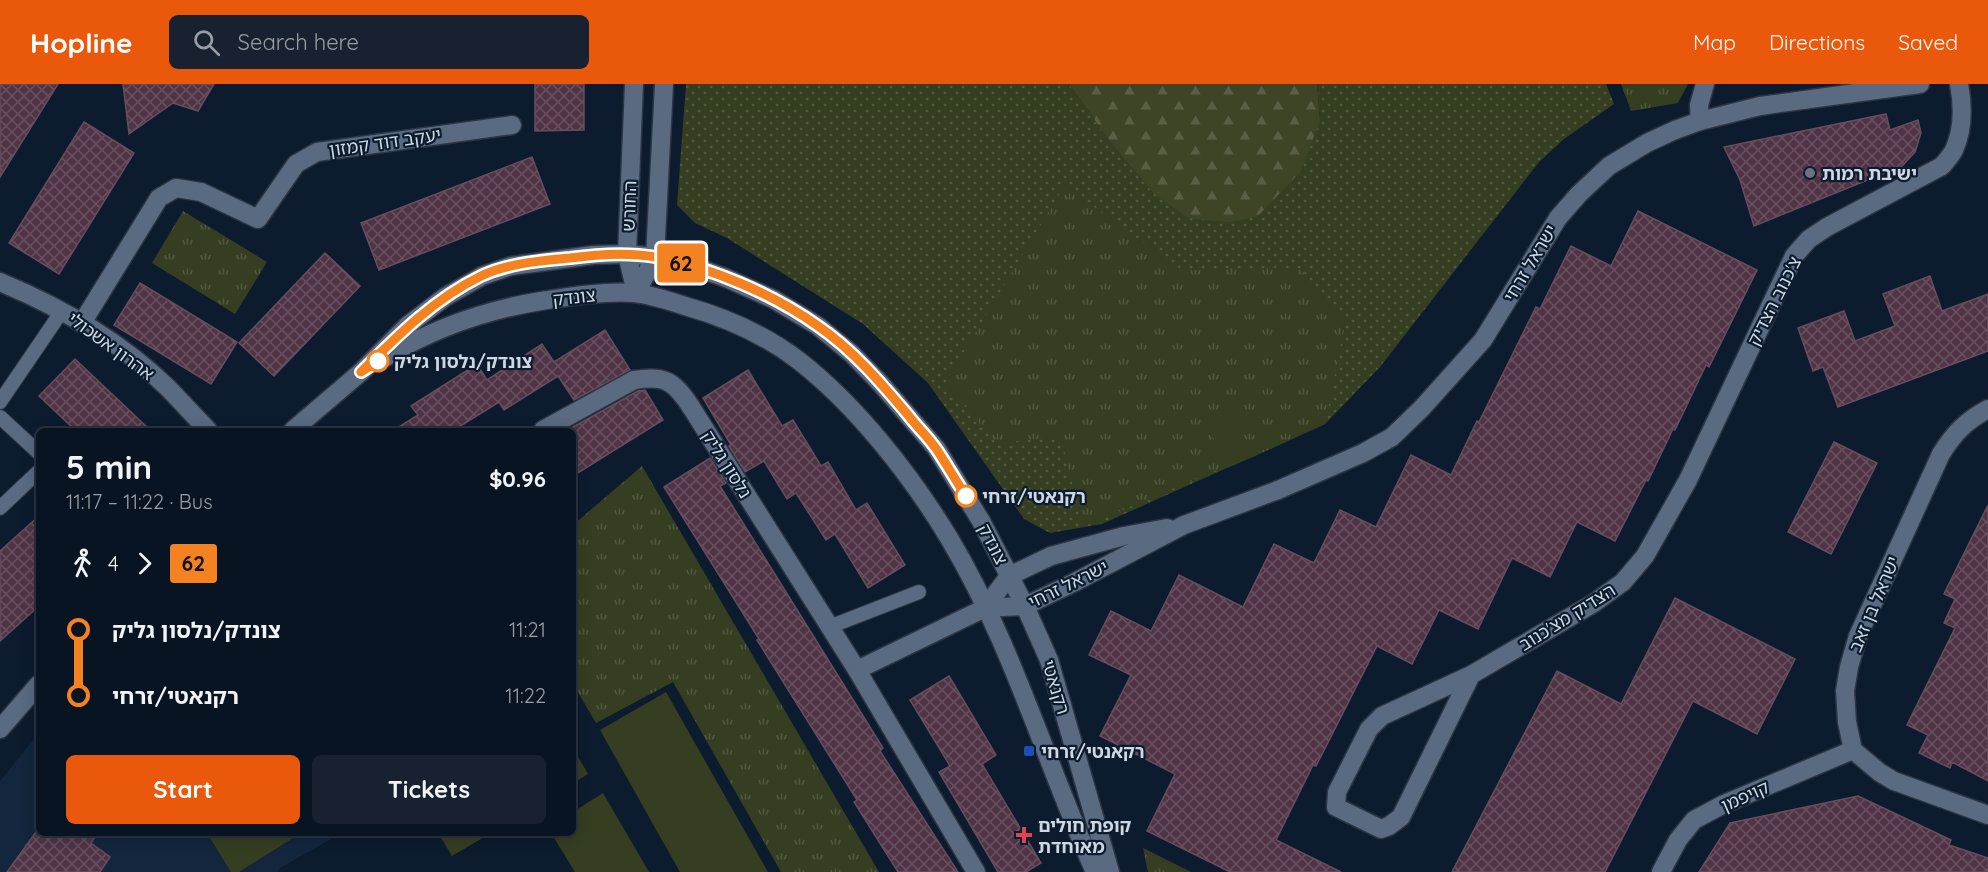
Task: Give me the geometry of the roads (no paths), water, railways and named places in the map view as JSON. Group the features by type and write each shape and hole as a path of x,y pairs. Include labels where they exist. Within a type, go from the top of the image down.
{"street":[{"name":"החורש","path":"634,84 627,254 636,293"},
{"name":"החורש","path":"636,293 655,257 664,84"},
{"path":"1700,121 1699,105 1706,84"},
{"name":"ישראל זרחי","path":"985,608 1024,606 1065,588 1184,525 1288,486 1363,453 1392,437 1422,408 1483,340 1558,218 1579,194 1609,166 1647,143 1700,121 1760,105 1920,84"},
{"name":"צ'כנוב הצדיק","path":"1702,450 1794,256 1809,238 1827,227 1942,166 1954,150 1960,126 1963,102 1959,84"},
{"name":"יעקב דוד קמזון","path":"82,323 159,198 176,188 201,192 258,219 296,164 317,152 512,125"},
{"name":"צונדק","path":"295,428 361,372 406,326 446,297 482,276 511,266 593,255 627,254 655,257 707,271 772,298 818,326 852,354 936,448 981,520 1009,576"},
{"name":"אהרון אשכולי","path":"0,282 62,311 130,355 166,386 206,428"},
{"name":"צונדק","path":"361,372 412,341 447,325 505,307 595,294 636,293 706,312 754,334 795,358 852,410 905,472 949,538 985,608"},
{"name":"נלסון גליק","path":"547,428 634,380 653,377 669,381 680,390 857,670 976,872"},
{"name":"ישראל בן זאב","path":"1853,750 1847,722 1845,691 1858,636 1941,454 1952,436 1972,417 1988,409"},
{"name":"הצדיק מצ'כנוב","path":"1471,675 1401,817 1381,829 1336,807 1337,792 1370,729 1382,716 1471,675 1594,603 1623,582 1646,556 1702,450"},
{"name":"ישראל זרחי","path":"985,608 1009,576 1051,556 1124,536 1184,525"},
{"name":"רקנאטי","path":"1009,576 1049,660 1110,872"},
{"path":"857,670 985,608"},
{"name":"רקנאטי","path":"985,608 1013,664 1095,872"},
{"path":"0,709 36,679"},
{"path":"0,729 36,687"},
{"path":"1853,750 1879,772 1894,781 1988,815"},
{"name":"קויפמן","path":"1661,872 1678,840 1694,820 1724,804 1853,750"}],"lane":[{"path":"0,402 62,311"},
{"path":"0,417 36,450"},
{"path":"0,508 36,474"},
{"path":"829,627 919,592"}],"place":[{"name":"ישיבת רמות","path":"1810,173"},
{"name":"צונדק/נלסון גליק","path":"378,361"},
{"name":"רקנאטי/זרחי","path":"966,496"},
{"name":"רקאנטי/זרחי","path":"1029,751"},
{"name":"קופת חולים מאוחדת","path":"1024,835"}]}
